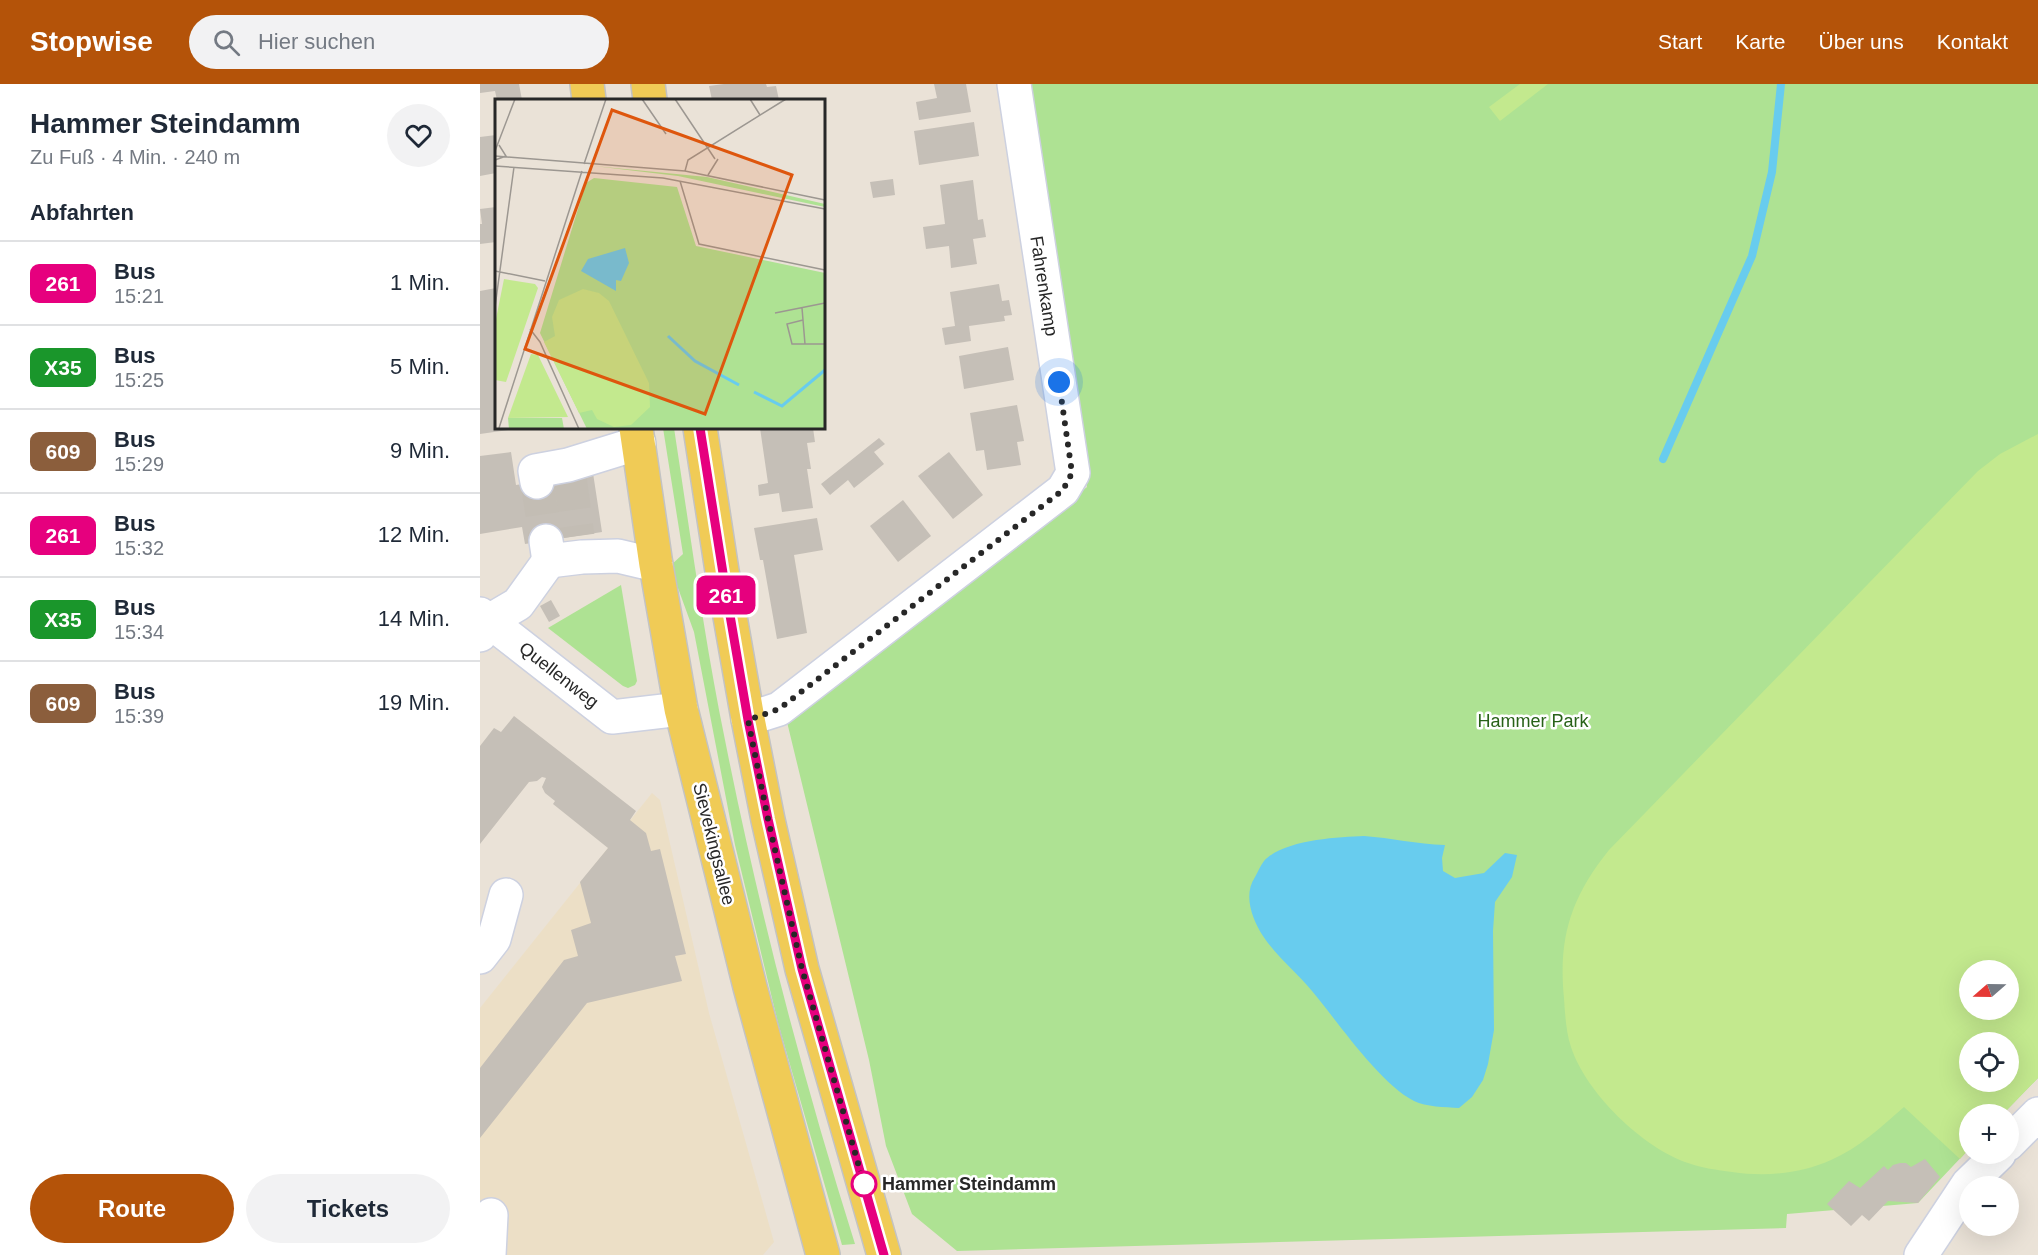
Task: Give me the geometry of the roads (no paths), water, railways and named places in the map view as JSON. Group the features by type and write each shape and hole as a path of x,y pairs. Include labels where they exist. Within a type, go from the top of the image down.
{"main road":[{"path":"587,84 589,99"},
{"path":"648,84 650,99"},
{"path":"700,429 748,720 768,819 802,969 884,1255"},
{"name":"Sievekingsallee","path":"638,435 656,565 681,710 750,987 823,1255"}],"street":[{"name":"Fahrenkamp","path":"748,720 779,709 1063,490 1072,473 1014,84"},
{"path":"537,482 535,471 569,471 638,435"},
{"path":"483,624 518,604 547,551 580,547 656,565"},
{"name":"Quellenweg","path":"483,624 612,717 681,710"},
{"path":"480,957 494,939 506,895"},
{"path":"2019,1133 2038,1114"},
{"path":"1921,1255 1968,1184 1989,1164"},
{"path":"489,1255 491,1215"}],"water":[{"path":"1364,836 1445,845 1442,858 1443,871 1455,878 1484,873 1505,853 1517,855 1512,877 1495,902 1494,1030 1488,1064 1483,1080 1472,1097 1459,1108 1419,1103 1387,1081 1312,991 1268,944 1252,915 1249,899 1251,884 1264,861 1273,854 1284,848 1311,841"}],"waterway":[{"path":"1663,459 1752,256 1772,172 1781,84"}],"tunnel":[{"path":"570,477 578,536"},
{"path":"537,482 546,541"}],"place":[{"name":"Hammer Steindamm","path":"864,1184"}],"park label":[{"name":"Hammer Park","path":"1533,721"}]}
